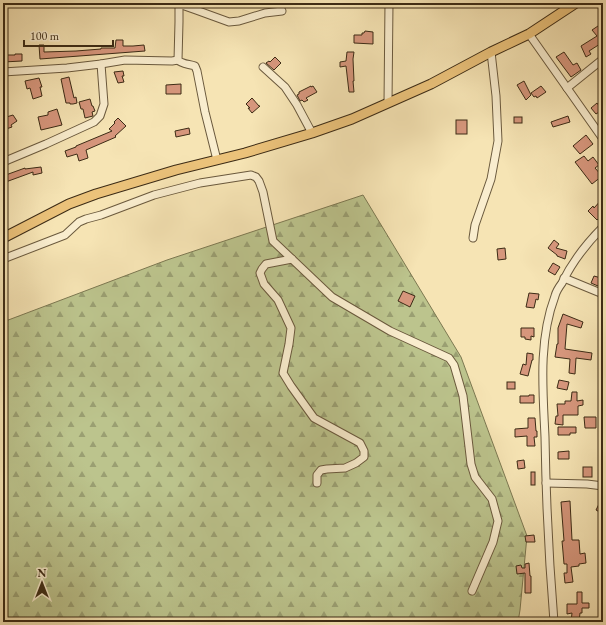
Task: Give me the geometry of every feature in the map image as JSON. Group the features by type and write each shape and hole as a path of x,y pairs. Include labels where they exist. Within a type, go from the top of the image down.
{"main road":[{"path":"3,238 69,204 96,194 176,170 244,153 312,133 352,119 431,84 491,52 529,34 576,3"}],"street":[{"path":"388,103 389,3"},
{"path":"178,60 179,4 229,22 240,21 265,13 282,11"},
{"path":"529,34 603,139"},
{"path":"473,238 475,225 491,179 498,141 496,96 491,52"},
{"path":"567,88 603,59"},
{"path":"3,72 67,68 125,60 178,60 179,62 194,66 197,71 217,160"},
{"path":"3,162 94,122 100,116 104,104 101,64"},
{"path":"263,67 285,87 312,133"},
{"path":"3,259 65,235 79,222 154,195 200,183 251,176 256,177 263,192 273,241 332,297 390,331 449,358 454,365 463,396 470,464 474,476 492,499 498,521 493,542 472,591"},
{"path":"554,622 546,483 543,394 544,346 555,295 579,254 603,227"},
{"path":"292,259 266,264 260,273 264,284 278,300 291,328 283,373 314,418 360,443 364,451 364,457 356,464 345,468 321,470 317,475 317,483"},
{"path":"564,278 603,294"},
{"path":"546,483 588,484 603,486"}],"green space":[{"path":"363,195 461,357 527,536 518,622 3,622 3,322 167,260"}],"building":[{"path":"601,24 603,27 603,49 600,44 589,51 591,54 586,57 581,46 597,36 592,30"},
{"path":"365,31 373,32 373,44 354,43 354,35 362,35"},
{"path":"116,40 123,40 123,46 144,45 145,51 40,59 39,45 44,45 44,52 76,51 115,48"},
{"path":"347,52 354,52 354,92 349,92 346,66 340,67 340,62 346,61"},
{"path":"564,52 573,65 577,63 581,70 571,77 556,57"},
{"path":"22,54 22,61 3,62 3,55"},
{"path":"275,57 281,63 274,70 266,63 269,61 270,62"},
{"path":"123,71 124,76 122,76 124,82 118,83 114,72"},
{"path":"69,77 74,98 76,97 77,103 73,104 66,103 61,79"},
{"path":"39,78 42,87 40,87 42,96 33,99 30,88 27,89 25,81"},
{"path":"524,81 531,95 526,100 517,85"},
{"path":"181,84 181,94 166,94 166,85"},
{"path":"313,86 317,92 306,98 308,100 304,102 302,100 300,101 297,95 299,92"},
{"path":"541,86 546,92 537,98 536,96 534,97 531,93"},
{"path":"252,98 260,106 252,113 246,104"},
{"path":"90,99 95,111 92,112 93,116 85,118 83,109 81,109 79,102"},
{"path":"597,103 602,110 596,114 591,108"},
{"path":"57,109 62,125 41,130 38,117 48,115 48,112"},
{"path":"13,115 17,121 11,125 12,127 3,130 3,118"},
{"path":"568,116 570,122 553,127 551,122"},
{"path":"514,117 522,117 522,123 514,123"},
{"path":"118,118 126,126 115,136 116,137 86,150 88,158 79,161 77,154 67,157 65,151 112,131 109,129"},
{"path":"456,120 467,120 467,134 456,134"},
{"path":"189,128 190,134 176,137 175,131"},
{"path":"586,135 593,144 580,154 573,146"},
{"path":"584,156 588,161 593,157 599,165 595,168 602,176 592,184 575,162"},
{"path":"41,167 42,173 33,175 33,172 3,183 3,176 25,168"},
{"path":"603,198 603,215 597,220 588,211 593,206 594,208"},
{"path":"554,240 559,244 556,248 567,251 565,259 557,256 548,248"},
{"path":"505,248 506,259 498,260 497,249"},
{"path":"553,263 560,267 555,275 548,271"},
{"path":"594,276 601,278 598,286 591,283"},
{"path":"403,291 415,296 410,307 398,301"},
{"path":"529,293 539,294 534,308 526,307"},
{"path":"563,314 583,322 581,328 567,324 565,349 592,353 591,360 576,358 575,374 569,373 570,359 555,357 558,344 558,328"},
{"path":"521,328 534,328 534,337 531,336 531,340 521,337"},
{"path":"527,353 533,354 533,360 528,376 520,374 523,364 526,365"},
{"path":"559,380 569,382 567,390 557,388"},
{"path":"507,382 515,382 515,389 507,389"},
{"path":"572,392 577,392 577,401 583,400 583,405 578,406 578,415 563,415 563,425 555,424 556,416 558,416 557,404 565,404 565,401 571,401"},
{"path":"534,395 534,403 520,403 520,396"},
{"path":"584,417 596,417 596,428 585,428"},
{"path":"528,418 535,418 537,437 534,437 535,446 527,446 527,436 515,437 515,429 528,428"},
{"path":"558,427 576,427 576,433 570,433 570,435 558,435"},
{"path":"569,451 569,459 558,459 558,452"},
{"path":"524,460 525,468 518,469 517,461"},
{"path":"583,467 592,467 592,477 583,477"},
{"path":"531,472 535,472 535,485 531,485"},
{"path":"603,496 603,514 596,510"},
{"path":"570,501 572,540 579,540 580,554 585,553 586,563 571,567 573,582 565,583 564,573 567,573 567,564 564,564 561,502"},
{"path":"534,535 535,542 526,542 525,536"},
{"path":"529,563 531,593 525,593 525,573 517,574 516,566 521,565 522,568 525,568 525,564"},
{"path":"577,592 582,592 582,603 589,603 589,608 582,608 579,622 571,622 572,613 567,614 567,604 577,604"}]}
